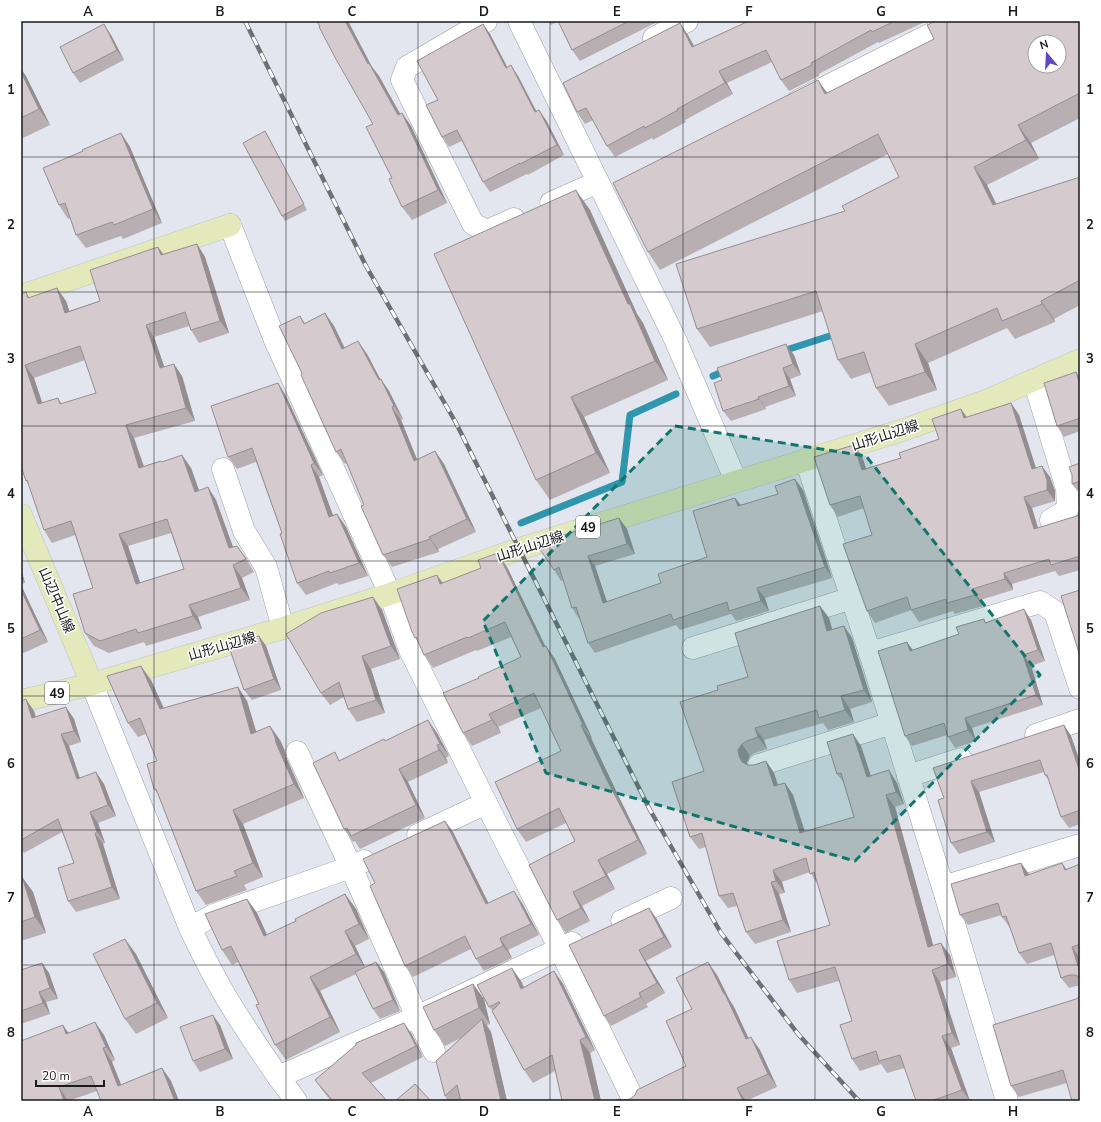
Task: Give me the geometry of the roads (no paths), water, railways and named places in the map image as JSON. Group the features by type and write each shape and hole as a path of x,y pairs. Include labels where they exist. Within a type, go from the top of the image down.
{"main road":[{"path":"21,296 230,225"},
{"name":"山形山辺線","path":"21,701 92,684 283,628 390,594 519,549 924,422 988,400 1080,360"},
{"name":"山辺中山線","path":"21,515 92,684"}],"street":[{"path":"486,21 407,67 402,80 473,224 487,231 532,211 608,190"},
{"path":"519,21 560,85 675,339 736,481"},
{"path":"638,46 687,21"},
{"path":"782,109 957,21"},
{"path":"230,225 275,340 390,594 410,650 560,949 634,1101"},
{"path":"1034,380 1067,489 1068,508 1051,520"},
{"path":"806,460 870,653 943,887 993,1026 1007,1101"},
{"path":"223,469 244,531 266,567 283,628"},
{"path":"693,648 852,598"},
{"path":"870,653 1040,602 1055,612 1080,688"},
{"path":"92,684 190,928 229,1002 278,1077 296,1101"},
{"path":"1020,740 1080,720"},
{"path":"759,765 892,723"},
{"path":"296,752 351,867 417,1017 434,1051"},
{"path":"908,776 983,752"},
{"path":"401,844 486,803"},
{"path":"943,887 1080,845"},
{"path":"190,928 214,915 351,867 380,854"},
{"path":"278,1077 417,1017 671,898"}],"waterway":[{"path":"780,352 839,333"},
{"path":"713,376 727,370"},
{"path":"521,523 622,482 630,415 676,394"}],"railway":[{"path":"245,21 366,266 456,423 650,810 721,933 798,1034 859,1101"}]}
